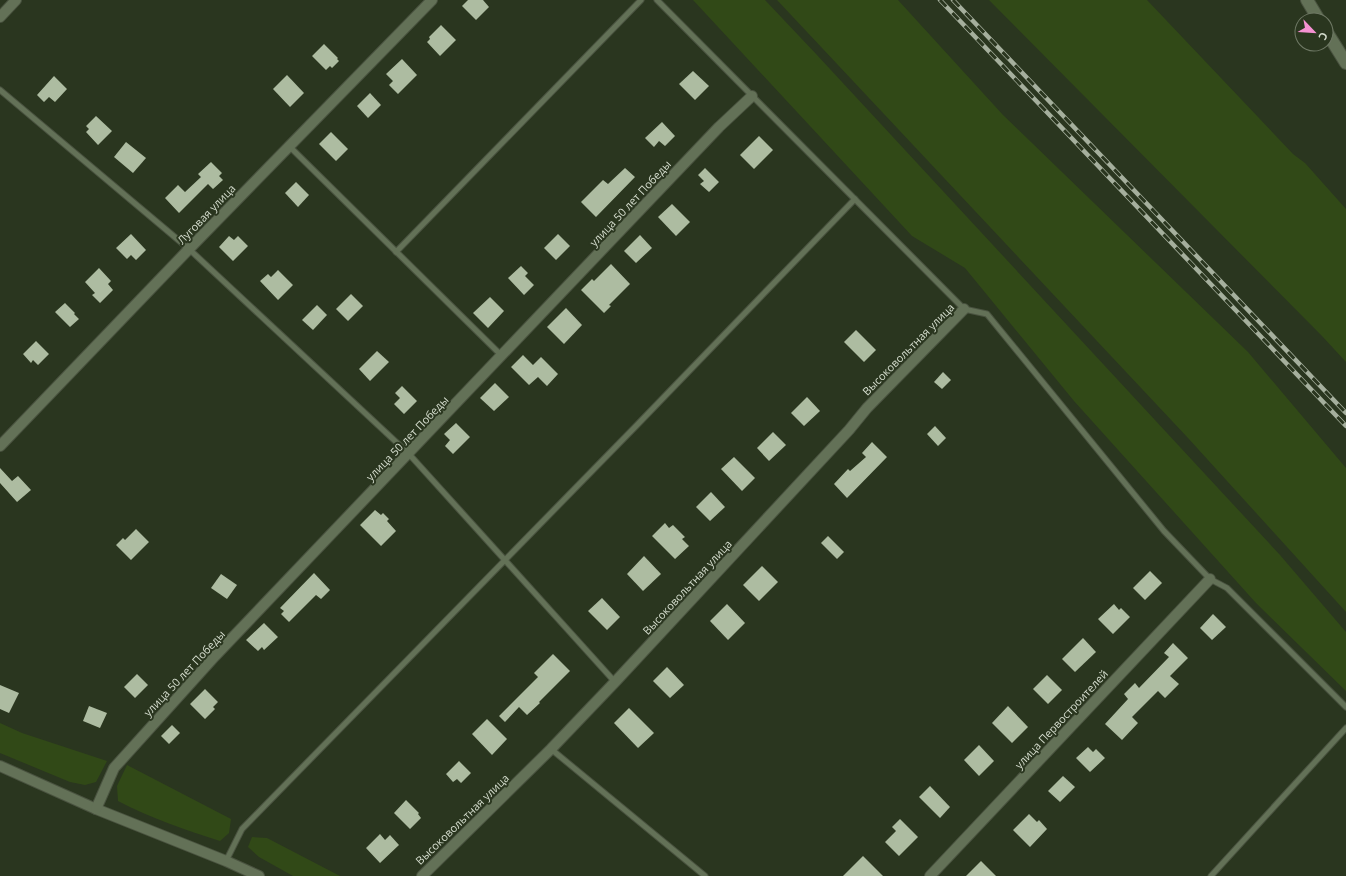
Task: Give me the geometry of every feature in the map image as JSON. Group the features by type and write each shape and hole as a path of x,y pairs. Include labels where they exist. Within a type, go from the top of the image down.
{"main road":[{"path":"1307,0 1314,12"},
{"path":"1334,44 1346,63"}],"street":[{"path":"0,16 16,0"},
{"name":"Луговая улица","path":"0,446 189,249 432,0"},
{"name":"улица 50 лет Победы","path":"96,809 114,768 216,656 719,127 752,96"},
{"name":"Высоковольтная улица","path":"422,876 551,749 850,430 866,408 964,309"},
{"name":"улица Первостроителей","path":"930,876 1210,579"},
{"path":"0,766 96,809 226,861 259,876"}],"lane":[{"path":"396,252 641,0"},
{"path":"658,0 964,309 987,314 1164,532 1210,579 1227,588 1346,707"},
{"path":"0,90 189,249 409,454 615,682"},
{"path":"289,146 502,356"},
{"path":"226,861 242,829 637,425 854,199"},
{"path":"1211,876 1346,728"},
{"path":"551,749 706,876"}],"green space":[{"path":"693,0 765,0 817,55 1280,555 1346,632 1346,691 1256,603 1074,401 965,268 912,236"},
{"path":"777,0 898,0 1003,115 1248,352 1346,468 1346,612 1188,438"},
{"path":"989,0 1147,0 1293,154 1305,163 1346,209 1346,362 1322,336"},
{"path":"0,723 22,733 107,761 96,782 85,785 70,782 0,753"},
{"path":"127,765 231,819 229,833 220,841 168,823 118,801 117,786"},
{"path":"252,837 267,838 340,876 293,876 259,857 248,847"}],"building":[{"path":"468,0 483,0 489,7 476,20 462,6"},
{"path":"441,25 456,40 440,56 427,42 430,39 429,37"},
{"path":"324,44 338,58 337,59 339,61 332,68 330,66 326,70 312,56"},
{"path":"402,59 417,75 398,94 389,85 393,81 386,74"},
{"path":"693,71 709,86 695,100 679,84"},
{"path":"287,75 304,93 290,107 273,89"},
{"path":"54,76 67,89 55,102 49,97 44,102 37,95"},
{"path":"370,93 381,105 368,118 357,106"},
{"path":"96,116 112,131 98,145 86,132 89,129 86,126"},
{"path":"662,122 675,136 665,146 659,141 654,147 645,138"},
{"path":"331,132 348,149 336,161 319,144"},
{"path":"759,136 773,150 754,169 740,155"},
{"path":"126,142 146,158 133,173 114,157"},
{"path":"211,162 222,173 219,176 223,180 213,189 208,184 179,213 165,198 178,185 185,192 201,177 198,174"},
{"path":"625,168 635,177 596,217 581,202 603,180 608,184"},
{"path":"705,168 719,182 709,192 700,184 704,181 698,175"},
{"path":"296,182 309,195 298,207 285,193"},
{"path":"672,204 690,222 676,236 658,217"},
{"path":"131,234 146,250 136,260 131,255 127,259 116,248"},
{"path":"558,234 570,246 556,260 544,248"},
{"path":"640,235 652,248 636,263 624,251"},
{"path":"229,236 234,240 238,236 248,246 233,261 219,247"},
{"path":"611,264 630,284 609,305 611,306 604,313 581,290 592,279 594,281"},
{"path":"521,266 528,273 525,276 534,285 524,295 508,278"},
{"path":"99,268 111,281 108,284 113,290 100,303 92,295 95,293 85,282"},
{"path":"278,270 293,285 278,300 260,281 268,274 271,277"},
{"path":"351,294 363,306 348,321 336,309"},
{"path":"490,297 504,311 488,328 473,313"},
{"path":"65,303 79,319 70,327 55,312"},
{"path":"317,305 327,315 313,330 302,320"},
{"path":"566,308 582,325 564,344 547,327"},
{"path":"856,330 876,350 864,362 844,342"},
{"path":"36,341 49,354 38,365 33,360 31,363 23,354"},
{"path":"377,351 389,362 370,381 359,369"},
{"path":"523,355 533,365 541,357 558,374 547,386 538,377 529,385 511,367"},
{"path":"943,372 951,380 942,389 934,382"},
{"path":"495,383 509,397 494,411 480,398"},
{"path":"402,386 417,401 404,414 394,404 400,398 395,393"},
{"path":"807,397 820,411 804,426 791,413"},
{"path":"456,423 470,437 453,454 445,446 450,440 444,434"},
{"path":"935,426 946,438 938,446 927,434"},
{"path":"773,432 786,445 769,461 757,448"},
{"path":"872,442 887,457 847,498 834,484 848,469 850,471 866,457 862,453"},
{"path":"734,457 755,478 742,491 721,469"},
{"path":"0,468 12,481 18,476 31,490 17,502 0,483"},
{"path":"711,492 725,507 710,521 696,507"},
{"path":"375,510 381,515 383,513 389,519 387,521 396,531 381,546 360,525"},
{"path":"665,523 669,528 673,525 685,537 682,539 689,546 675,559 652,536"},
{"path":"136,529 149,542 131,560 116,545 123,538 125,540"},
{"path":"828,536 844,552 837,559 821,543"},
{"path":"644,556 661,574 643,591 627,574"},
{"path":"762,566 778,582 759,601 743,585"},
{"path":"1150,571 1162,583 1145,600 1133,588"},
{"path":"314,573 330,590 321,599 316,595 289,622 281,614 284,611 280,608"},
{"path":"221,574 237,585 227,599 211,588"},
{"path":"602,598 620,617 607,630 588,611"},
{"path":"727,604 745,623 728,640 710,621"},
{"path":"1114,604 1119,610 1121,608 1130,617 1113,634 1098,619"},
{"path":"1213,614 1226,627 1212,640 1200,628"},
{"path":"264,623 278,637 264,650 262,647 258,651 246,640"},
{"path":"1083,638 1096,652 1075,672 1062,659"},
{"path":"1173,643 1188,658 1170,676 1179,684 1165,698 1158,691 1132,717 1138,723 1122,740 1105,724 1128,699 1124,694 1135,683 1139,688 1169,657 1164,653"},
{"path":"553,654 570,671 527,715 519,707 505,722 499,716 538,677 534,673"},
{"path":"667,667 684,685 670,698 653,681"},
{"path":"137,674 148,685 135,698 124,687"},
{"path":"1047,675 1062,690 1048,704 1033,689"},
{"path":"0,685 19,693 9,713 0,709"},
{"path":"205,689 218,702 213,707 215,709 205,719 190,704"},
{"path":"89,706 107,713 100,728 83,721"},
{"path":"1008,706 1028,727 1012,743 992,723"},
{"path":"629,708 654,733 638,748 614,723"},
{"path":"487,719 507,739 492,755 472,734"},
{"path":"172,725 180,733 169,744 161,736"},
{"path":"979,745 994,761 979,776 964,760"},
{"path":"1088,747 1093,752 1096,749 1105,758 1090,772 1076,758"},
{"path":"459,761 471,773 461,783 457,779 453,782 446,774"},
{"path":"1063,776 1075,787 1060,802 1048,791"},
{"path":"930,786 950,807 940,818 919,797"},
{"path":"406,800 419,813 418,814 421,818 410,829 394,813"},
{"path":"1029,814 1037,822 1039,820 1047,829 1030,847 1013,830"},
{"path":"900,819 918,837 899,856 885,842 896,831 892,827"},
{"path":"380,834 385,840 390,835 399,845 380,863 366,848"},
{"path":"863,856 883,876 843,876"},
{"path":"981,861 996,876 966,876"}],"railway":[{"path":"940,0 1346,426"},
{"path":"953,0 1346,413"}]}
